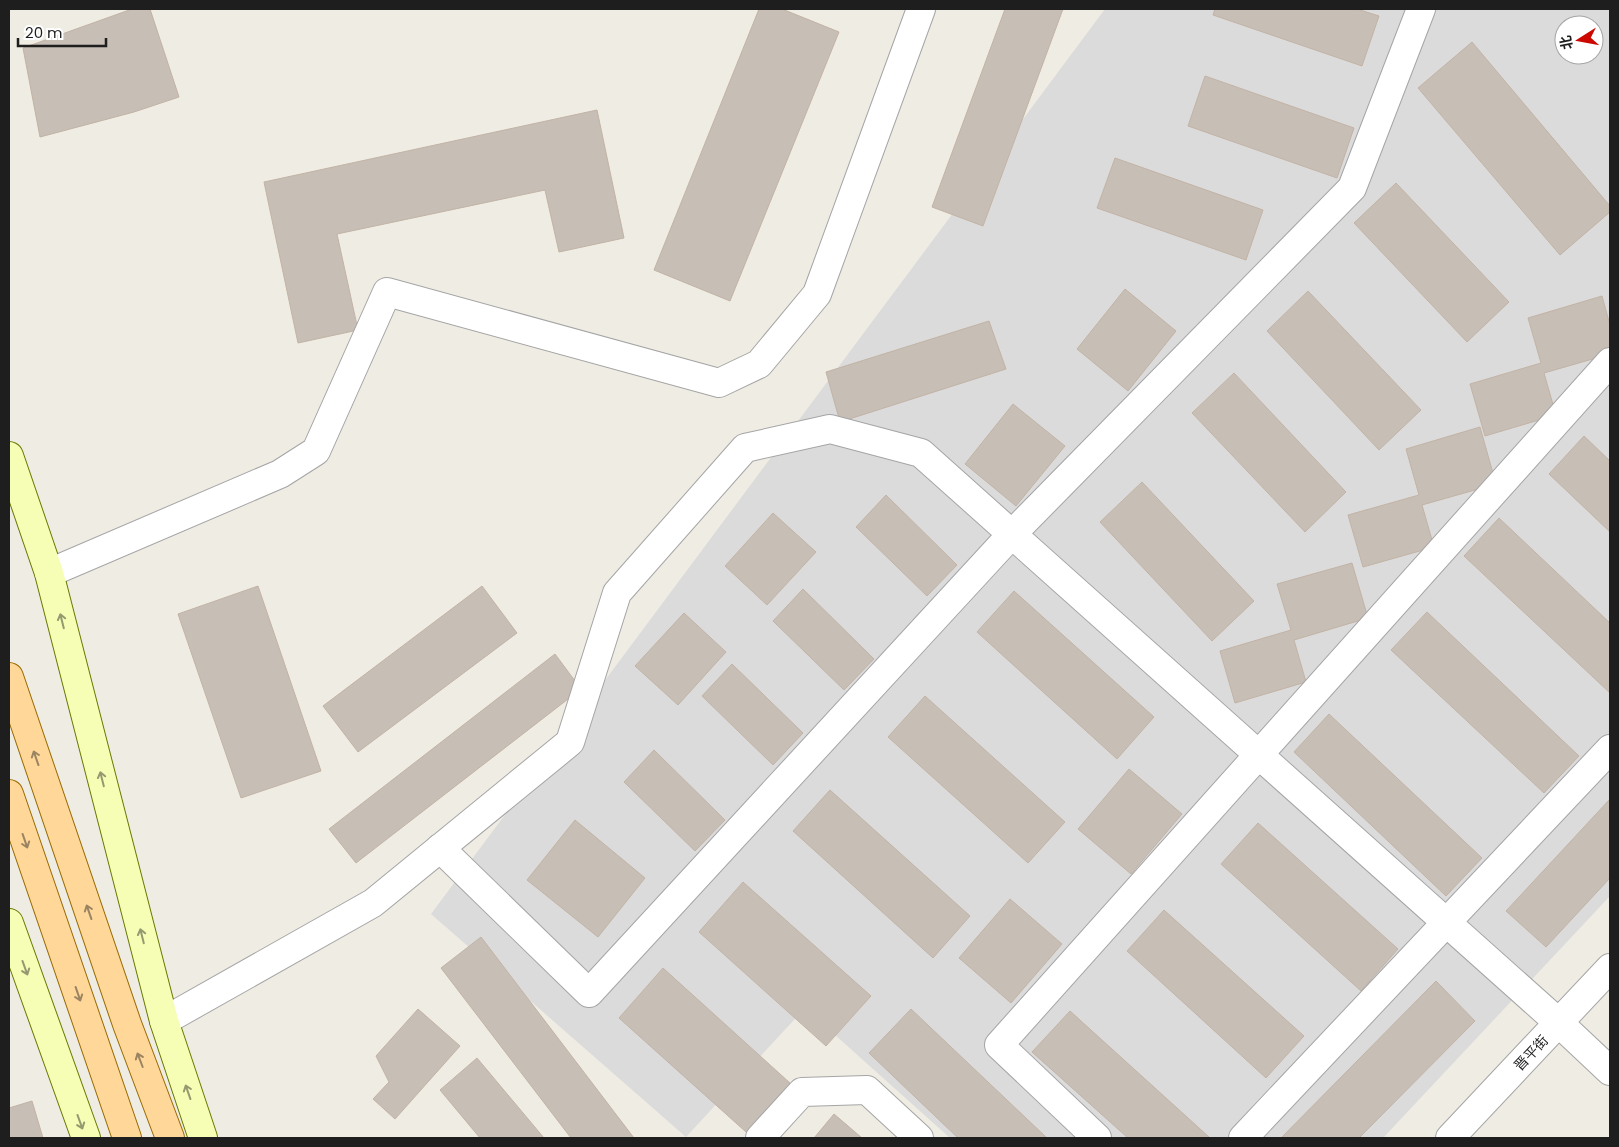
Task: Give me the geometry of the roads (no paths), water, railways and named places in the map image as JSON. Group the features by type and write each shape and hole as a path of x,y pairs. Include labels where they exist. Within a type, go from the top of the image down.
{"main road":[{"path":"9,456 50,573 164,1021 203,1138"},
{"path":"9,677 127,1024 170,1138"},
{"path":"9,794 127,1138"},
{"path":"9,922 86,1138"}],"street":[{"path":"50,573 280,474 316,451 387,292 719,382 759,364 816,294 921,9"},
{"path":"440,848 589,993 1012,534 1352,188 1421,9"},
{"path":"1097,1138 999,1044 1610,362"},
{"path":"164,1021 374,903 570,742 617,593 745,448 830,429 921,453 1559,1023 1610,1071"},
{"path":"1243,1138 1610,749"},
{"name":"晋平街","path":"1450,1138 1610,968"},
{"path":"760,1138 802,1092 867,1090 918,1138"}]}
